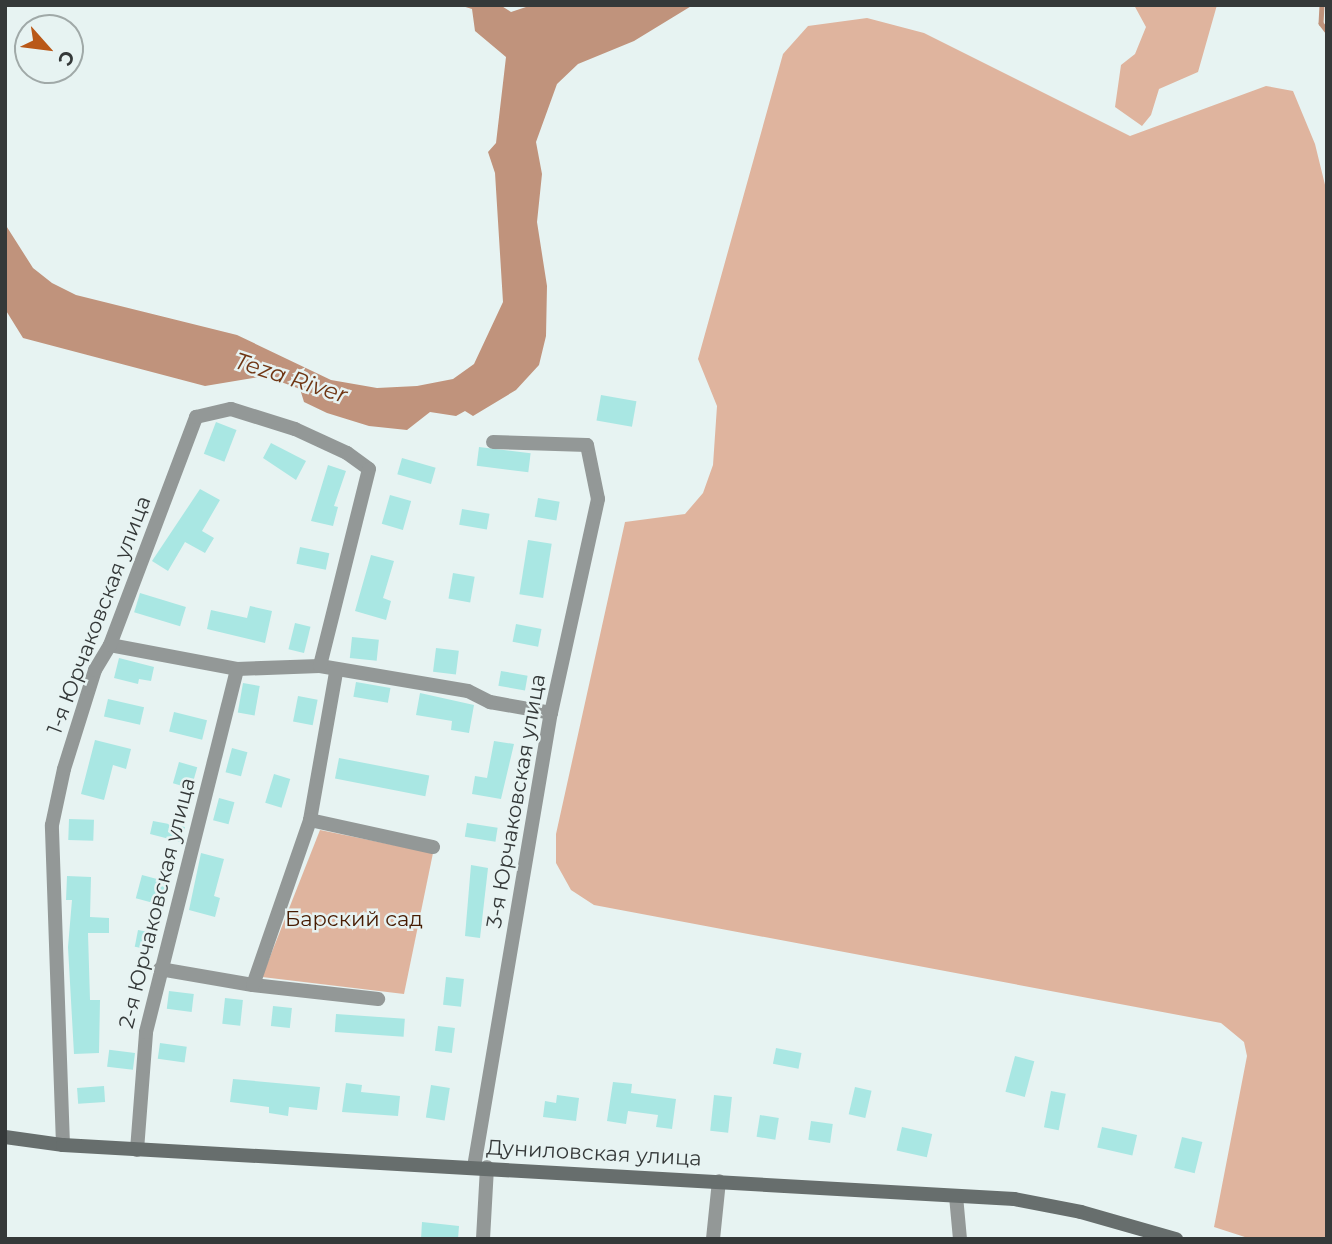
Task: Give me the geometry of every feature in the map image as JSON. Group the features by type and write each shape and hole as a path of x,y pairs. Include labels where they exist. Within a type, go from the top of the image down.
{"main road":[{"name":"Дуниловская улица","path":"5,1137 63,1145 137,1150 481,1167 1014,1199 1081,1212 1176,1239"}],"street":[{"name":"1-я Юрчаковская улица","path":"63,1145 52,825 64,769 95,670 110,645 196,417 231,410 295,429 347,453 369,470 320,666"},
{"name":"3-я Юрчаковская улица","path":"483,1239 481,1167 551,713 598,499 587,445 493,442"},
{"path":"110,645 237,669 320,666 336,672 468,691 490,702 551,713"},
{"name":"2-я Юрчаковская улица","path":"137,1150 146,1032 237,669"},
{"path":"253,985 310,820 336,672"},
{"path":"310,820 433,847"},
{"path":"160,969 253,985 378,999"},
{"path":"713,1239 719,1181"},
{"path":"956,1196 960,1239"}],"green space":[{"path":"1134,5 1217,5 1198,72 1159,89 1151,115 1142,126 1115,107 1121,65 1135,54 1146,27"},
{"path":"867,18 924,33 1130,136 1266,86 1293,91 1315,144 1327,193 1327,1239 1251,1239 1214,1227 1247,1056 1244,1042 1221,1023 594,905 571,890 556,863 556,834 625,522 685,514 703,493 713,465 717,406 698,359 783,54 808,26"},
{"name":"Барский сад","path":"320,830 433,853 404,994 262,977"}],"water":[{"name":"Teza River","path":"459,5 500,5 511,12 532,5 693,5 634,41 578,64 557,84 536,142 542,174 537,222 547,286 546,336 539,365 516,390 473,416 465,411 456,416 430,412 407,430 369,426 327,413 304,402 300,389 265,376 205,386 23,338 5,309 5,224 33,268 52,283 76,295 237,335 331,380 377,388 417,386 453,379 474,364 503,302 495,173 488,152 496,143 506,57 475,31 472,9"}],"building":[{"path":"601,395 636,401 632,427 596,421"},
{"path":"216,422 237,430 224,462 204,454"},
{"path":"271,443 306,461 296,480 263,458"},
{"path":"479,447 531,453 528,472 477,466"},
{"path":"402,458 436,468 431,484 397,474"},
{"path":"328,465 346,471 334,506 338,507 333,526 311,521"},
{"path":"200,489 220,500 202,531 214,538 205,553 185,542 168,571 152,561"},
{"path":"390,495 411,501 403,530 382,524"},
{"path":"538,498 560,502 556,521 535,517"},
{"path":"462,509 490,514 487,530 459,525"},
{"path":"528,540 552,544 543,598 519,594"},
{"path":"300,547 329,553 326,570 296,564"},
{"path":"371,555 394,561 383,598 391,601 386,620 355,611"},
{"path":"453,573 475,577 470,602 448,599"},
{"path":"140,593 186,607 180,626 134,612"},
{"path":"250,606 272,611 265,643 207,629 211,610 247,618"},
{"path":"295,623 311,627 304,653 288,649"},
{"path":"516,624 542,629 538,647 513,642"},
{"path":"352,637 379,640 377,661 350,658"},
{"path":"436,648 459,651 456,675 433,672"},
{"path":"119,658 154,667 151,681 139,679 138,684 114,678"},
{"path":"501,671 528,676 525,690 498,686"},
{"path":"356,682 390,688 388,703 353,697"},
{"path":"243,683 260,686 255,715 238,713"},
{"path":"420,693 474,705 469,733 451,730 452,721 416,715"},
{"path":"298,696 318,700 313,725 293,722"},
{"path":"108,699 144,707 140,725 104,717"},
{"path":"174,712 207,720 202,740 169,731"},
{"path":"95,740 131,749 126,769 113,765 104,800 81,794"},
{"path":"494,741 514,744 501,799 472,794 475,776 487,778"},
{"path":"232,748 247,752 241,776 226,772"},
{"path":"339,758 429,776 425,796 335,779"},
{"path":"179,762 197,767 191,788 173,783"},
{"path":"274,774 290,779 281,808 265,803"},
{"path":"219,798 234,802 229,824 213,820"},
{"path":"69,819 94,820 93,841 68,840"},
{"path":"153,821 185,827 181,842 150,834"},
{"path":"467,823 498,828 495,842 465,837"},
{"path":"201,853 224,859 214,896 220,898 215,917 189,910"},
{"path":"471,865 488,868 480,938 465,936"},
{"path":"142,875 168,882 162,905 136,898"},
{"path":"67,876 91,877 90,917 109,918 109,933 88,933 90,1000 100,1000 99,1053 74,1054 68,947 72,900 66,900"},
{"path":"138,930 154,933 150,950 135,947"},
{"path":"446,977 464,979 461,1007 443,1005"},
{"path":"169,991 194,994 192,1012 167,1009"},
{"path":"225,998 243,1000 240,1026 222,1024"},
{"path":"273,1006 292,1008 290,1028 271,1026"},
{"path":"336,1014 405,1019 404,1037 335,1032"},
{"path":"438,1026 455,1028 452,1053 435,1051"},
{"path":"160,1043 187,1047 185,1063 158,1059"},
{"path":"776,1048 802,1053 798,1069 773,1064"},
{"path":"109,1050 135,1053 133,1070 107,1067"},
{"path":"1015,1056 1034,1061 1025,1097 1005,1092"},
{"path":"233,1079 320,1087 317,1110 289,1107 288,1116 269,1113 269,1107 230,1102"},
{"path":"613,1082 632,1084 631,1093 676,1099 672,1129 656,1127 658,1115 628,1111 626,1124 607,1121"},
{"path":"346,1083 362,1085 361,1092 400,1096 398,1116 342,1112"},
{"path":"431,1085 450,1088 445,1121 426,1118"},
{"path":"104,1086 105,1102 78,1104 77,1088"},
{"path":"855,1087 872,1091 865,1118 849,1114"},
{"path":"1051,1091 1066,1094 1059,1130 1044,1127"},
{"path":"557,1095 579,1098 576,1121 543,1117 545,1101 556,1103"},
{"path":"714,1095 732,1097 728,1133 710,1131"},
{"path":"760,1115 779,1118 775,1140 757,1137"},
{"path":"811,1121 833,1124 830,1143 808,1140"},
{"path":"902,1127 932,1134 927,1157 897,1150"},
{"path":"1102,1127 1137,1135 1132,1156 1097,1147"},
{"path":"1182,1137 1202,1142 1195,1173 1174,1168"},
{"path":"422,1222 459,1226 458,1239 421,1239"}],"waterway":[{"path":"1322,5 1321,23 1327,31"}]}
